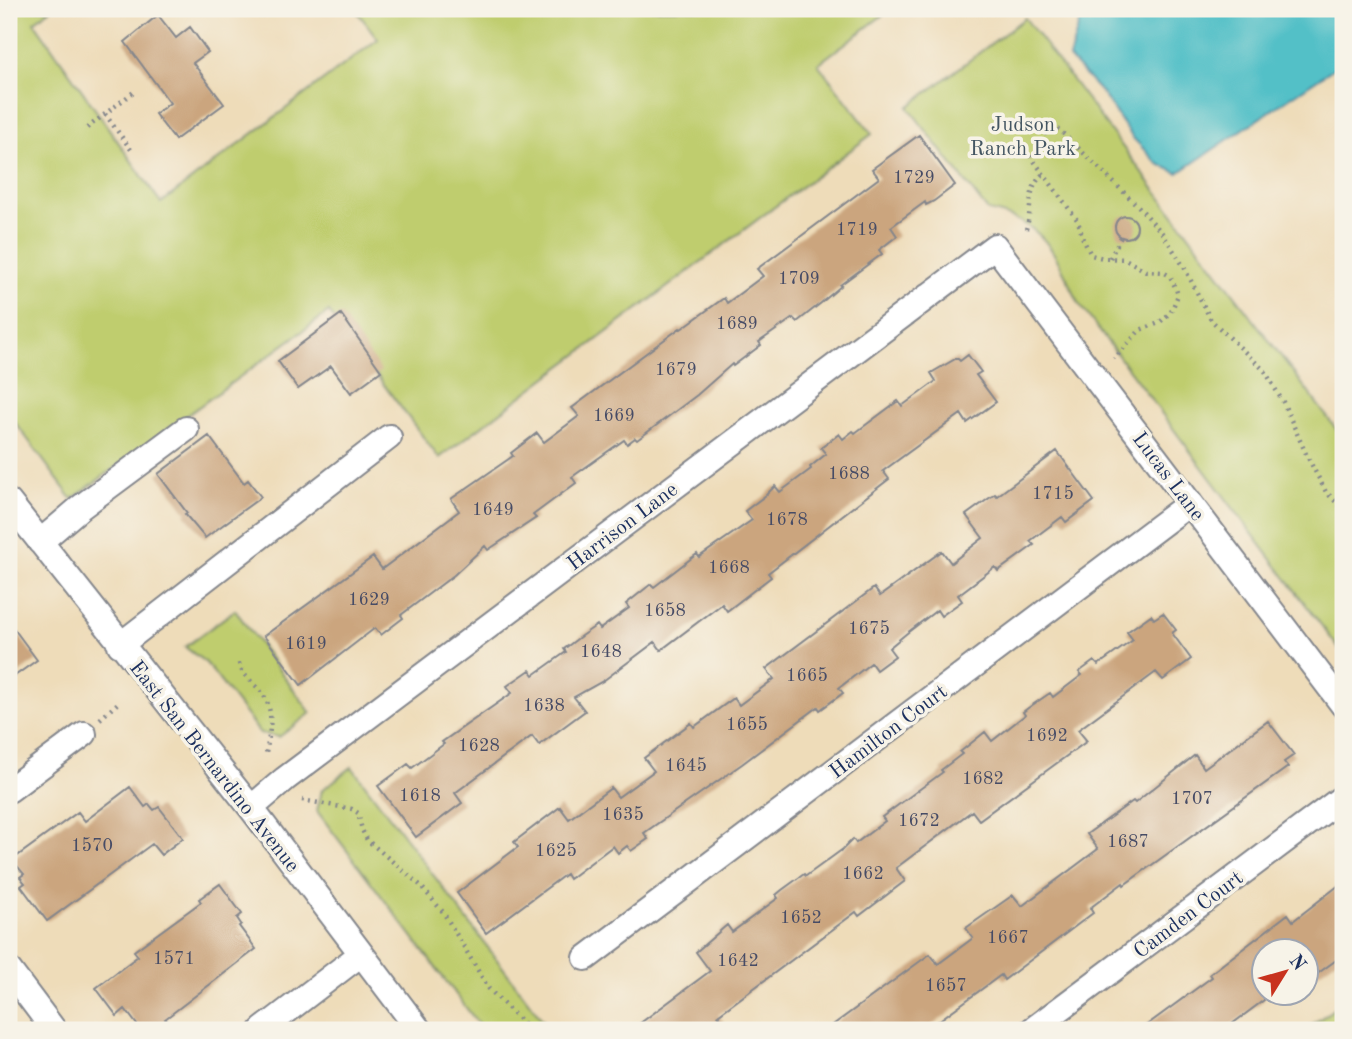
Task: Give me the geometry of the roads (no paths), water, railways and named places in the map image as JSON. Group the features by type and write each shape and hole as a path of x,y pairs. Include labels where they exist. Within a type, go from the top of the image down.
{"street":[{"name":"Lucas Lane","path":"995,246 1343,705"},
{"name":"Harrison Lane","path":"251,808 285,779 995,246"},
{"path":"40,542 81,507 186,429"},
{"path":"120,645 389,437"},
{"name":"East San Bernardino Avenue","path":"9,502 251,808 419,1030"},
{"name":"Hamilton Court","path":"586,958 1190,503"},
{"path":"9,790 84,734"},
{"name":"Camden Court","path":"1032,1030 1343,797"},
{"path":"262,1030 361,954"},
{"path":"9,970 54,1030"}],"water":[{"path":"1091,9 1343,9 1343,62 1178,173 1158,164 1133,138 1101,92 1069,58 1081,17"}],"park label":[{"name":"Judson Ranch Park","path":"1023,136"}]}
